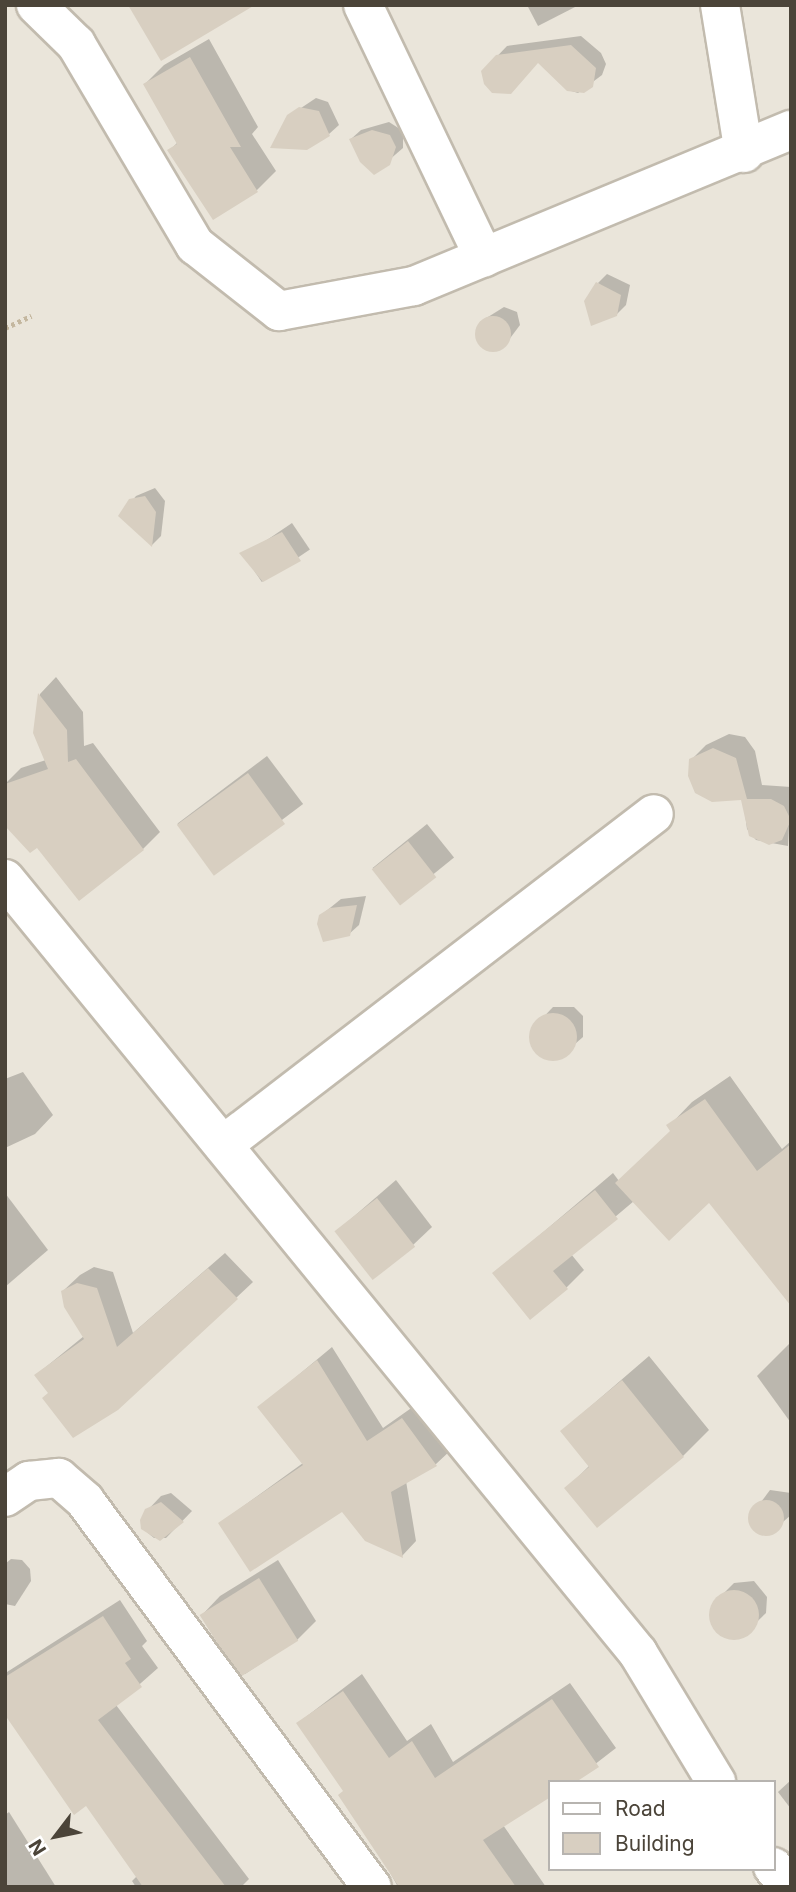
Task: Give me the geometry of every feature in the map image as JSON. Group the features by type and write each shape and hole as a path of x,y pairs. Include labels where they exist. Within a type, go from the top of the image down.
{"street":[{"path":"36,5 76,44 195,245 279,311 414,286 744,153 791,130"},
{"path":"363,5 484,258"},
{"path":"720,5 744,153"},
{"path":"223,1145 654,814"},
{"path":"5,879 638,1653 715,1780"},
{"path":"5,1497 29,1481 59,1478 85,1501 372,1887"}],"path":[{"path":"5,328 31,316"}],"shaded area":[{"path":"5,5 791,5 791,1887 5,1887"}],"building":[{"path":"128,5 255,5 161,61"},
{"path":"571,45 596,68 593,87 584,93 567,91 538,63 511,94 492,93 484,84 481,71 496,55"},
{"path":"190,57 241,147 230,147 258,192 213,220 167,150 177,144 143,84"},
{"path":"299,107 319,111 330,136 307,150 270,148 287,115"},
{"path":"372,130 390,135 396,147 390,165 374,175 360,162 349,139"},
{"path":"596,282 621,295 617,316 591,326 584,301"},
{"path":"493,316 506,321 511,334 506,347 493,352 480,347 475,334 480,321"},
{"path":"145,496 156,512 152,547 118,516 129,499"},
{"path":"282,532 301,561 263,582 239,553"},
{"path":"38,693 67,730 68,762 76,759 144,850 79,901 37,848 30,853 5,826 5,784 48,769 33,733"},
{"path":"713,748 736,758 747,799 771,799 784,806 791,820 782,840 769,845 749,836 741,800 712,802 695,793 688,776 689,759"},
{"path":"248,773 285,824 214,876 177,825"},
{"path":"408,841 436,877 400,906 372,869"},
{"path":"357,905 350,936 323,942 317,924 319,915 330,908"},
{"path":"553,1013 570,1020 577,1037 570,1054 553,1061 536,1054 529,1037 536,1020"},
{"path":"705,1099 757,1171 791,1144 791,1306 709,1203 669,1241 615,1183 670,1131 666,1125"},
{"path":"595,1190 618,1219 553,1271 568,1289 530,1320 492,1273"},
{"path":"377,1198 415,1247 373,1280 334,1231"},
{"path":"208,1268 238,1299 118,1410 73,1438 42,1398 48,1393 34,1375 84,1339 64,1307 61,1291 77,1283 97,1288 117,1347"},
{"path":"317,1360 367,1441 402,1418 437,1466 391,1492 403,1558 365,1541 342,1512 250,1572 218,1523 303,1465 257,1407"},
{"path":"622,1380 684,1457 597,1528 564,1488 589,1467 560,1431"},
{"path":"766,1500 779,1505 784,1518 779,1531 766,1536 753,1531 748,1518 753,1505"},
{"path":"161,1502 184,1522 160,1541 141,1529 140,1520 145,1509"},
{"path":"259,1578 298,1641 239,1678 200,1615"},
{"path":"734,1590 752,1597 759,1615 752,1633 734,1640 716,1633 709,1615 716,1597"},
{"path":"103,1616 131,1659 125,1663 142,1687 98,1720 226,1887 143,1887 86,1806 74,1815 5,1715 5,1677"},
{"path":"343,1691 389,1758 412,1741 435,1778 552,1699 599,1767 579,1780 548,1780 548,1799 483,1840 516,1887 399,1887 338,1795 343,1791 296,1723"}]}
